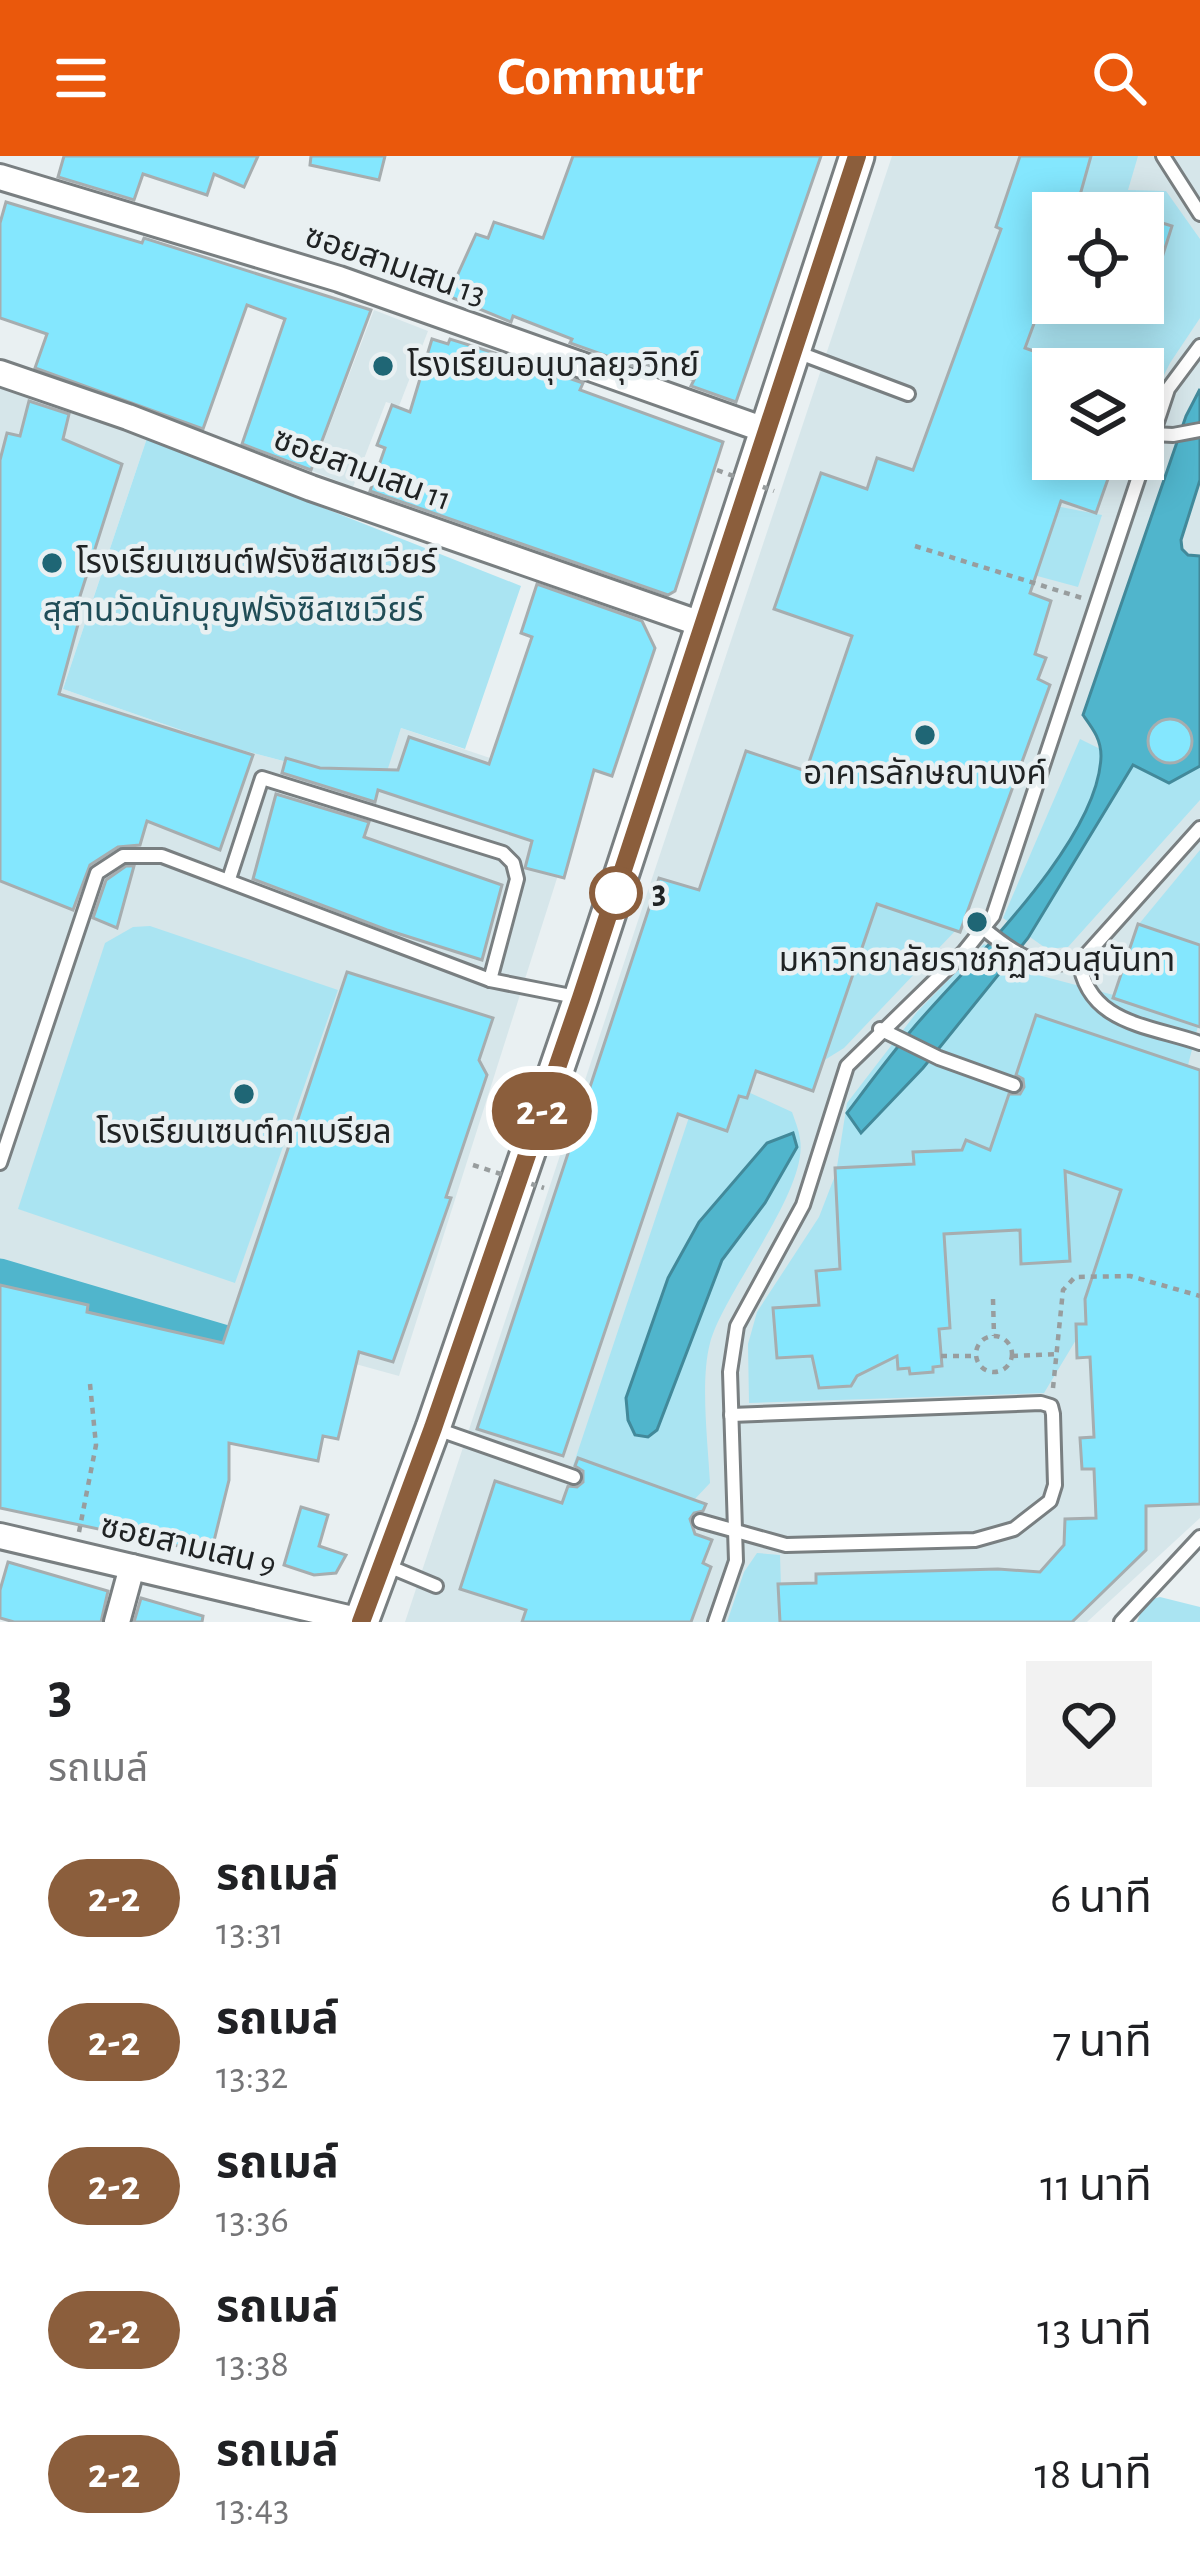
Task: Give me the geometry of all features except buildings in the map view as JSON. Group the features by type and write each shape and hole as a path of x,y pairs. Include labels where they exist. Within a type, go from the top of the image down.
{"main road":[{"path":"361,1622 581,998 857,156"}],"street":[{"name":"ซอยสามเสน 13","path":"0,177 339,280 765,430"},
{"name":"ซอยสามเสน 11","path":"0,373 329,495 704,625"},
{"name":"ซอยสามเสน 9","path":"1,1541 74,1553 361,1622"},
{"path":"117,1622 132,1567"}],"lane":[{"path":"1163,156 1200,214"},
{"path":"1164,402 1168,389 1200,346"},
{"path":"793,350 908,394"},
{"path":"1164,435 1200,430"},
{"path":"715,1622 736,1562 731,1346 737,1326 803,1204 847,1066 880,1029 988,932 1139,480"},
{"path":"229,879 262,778 503,853 513,863 517,879 490,980"},
{"path":"988,932 1030,961 1058,965 1079,959 1200,828"},
{"path":"0,1163 97,873 123,856 163,856 490,980 581,998"},
{"path":"1079,959 1082,979 1098,1007 1200,1043"},
{"path":"880,1029 939,1058 1014,1085"},
{"path":"700,1521 786,1545 975,1540 1014,1528 1050,1501 1055,1485 1051,1406 731,1415"},
{"path":"433,1428 574,1477"},
{"path":"1120,1622 1200,1537"},
{"path":"382,1564 436,1586"}],"path":[{"path":"717,470 774,491"},
{"path":"915,546 1098,603"},
{"path":"473,1165 544,1188"},
{"path":"1051,1406 1064,1290 1076,1277 1130,1276 1200,1296"},
{"path":"993,1300 994,1336"},
{"path":"994,1336 1009,1345 1012,1356 997,1372 981,1366 976,1356 979,1344 994,1336"},
{"path":"1012,1356 1057,1354"},
{"path":"941,1356 976,1356"},
{"path":"74,1553 96,1445 90,1384"}],"shaded area":[{"name":"มหาวิทยาลัยราชภัฏสวนสุนันทา","path":"892,156 1200,156 1200,1518 1087,1622 405,1622"},
{"name":"โรงเรียนอนุบาลยุววิทย์","path":"374,310 428,331 399,406 386,402 353,487 312,471"},
{"name":"โรงเรียนเซนต์คาเบรียล","path":"0,386 147,438 63,689 230,747 381,787 401,728 585,790 399,1376 0,1266"},
{"path":"1200,389 1200,480 1181,540 1188,555 1200,556 1200,766 1169,783 1133,765 1028,938 923,1068 861,1133 847,1113 915,1026 1028,899 1079,825 1095,789 1101,756 1098,739 1083,715 1186,416"},
{"path":"793,1133 797,1147 765,1203 722,1260 657,1430 648,1437 635,1435 626,1398 668,1278 699,1222 767,1143"}],"green space":[{"path":"1083,156 1138,156 1128,190 1166,191 1200,239 1200,318 1164,375 1164,348 1032,348 1032,386 991,418 1032,301 1032,324 1164,324 1164,192 1070,192"},
{"name":"สุสานวัดนักบุญฟรังซิสเซเวียร์","path":"147,438 521,586 465,749 401,728 382,787 230,747 63,689"},
{"path":"973,490 1102,515 1078,587 956,554"},
{"path":"1080,739 1169,783 1200,766 1200,800 1068,947 1047,949 1003,918"},
{"path":"1200,850 1200,952 1139,924"},
{"path":"877,904 956,930 844,1048 823,1061"},
{"path":"150,926 338,990 235,1283 18,1209 105,943 133,927"},
{"path":"984,944 1042,976 1200,1018 1186,1073 1130,1183 1097,1305 1044,1393 749,1403 748,1344 757,1312 819,1217 836,1173 847,1103 917,1012"},
{"path":"704,1072 792,1112 800,1139 792,1185 710,1343 705,1393 710,1483 694,1500 573,1466"},
{"path":"757,1553 780,1555 782,1619 1072,1613 1075,1622 727,1622 744,1572"},
{"path":"1160,1597 1200,1607 1200,1622 1137,1622 1145,1601"}],"waterway":[{"path":"0,1272 261,1349"}],"bus line":[{"name":"2-2","path":"361,1622 581,998 857,156"}],"place":[{"name":"โรงเรียนอนุบาลยุววิทย์","path":"383,366"},
{"name":"โรงเรียนเซนต์ฟรังซีสเซเวียร์","path":"52,563"},
{"name":"อาคารลักษณานงค์","path":"925,735"},
{"name":"3","path":"616,893"},
{"name":"มหาวิทยาลัยราชภัฏสวนสุนันทา","path":"977,922"},
{"name":"โรงเรียนเซนต์คาเบรียล","path":"244,1094"}]}
